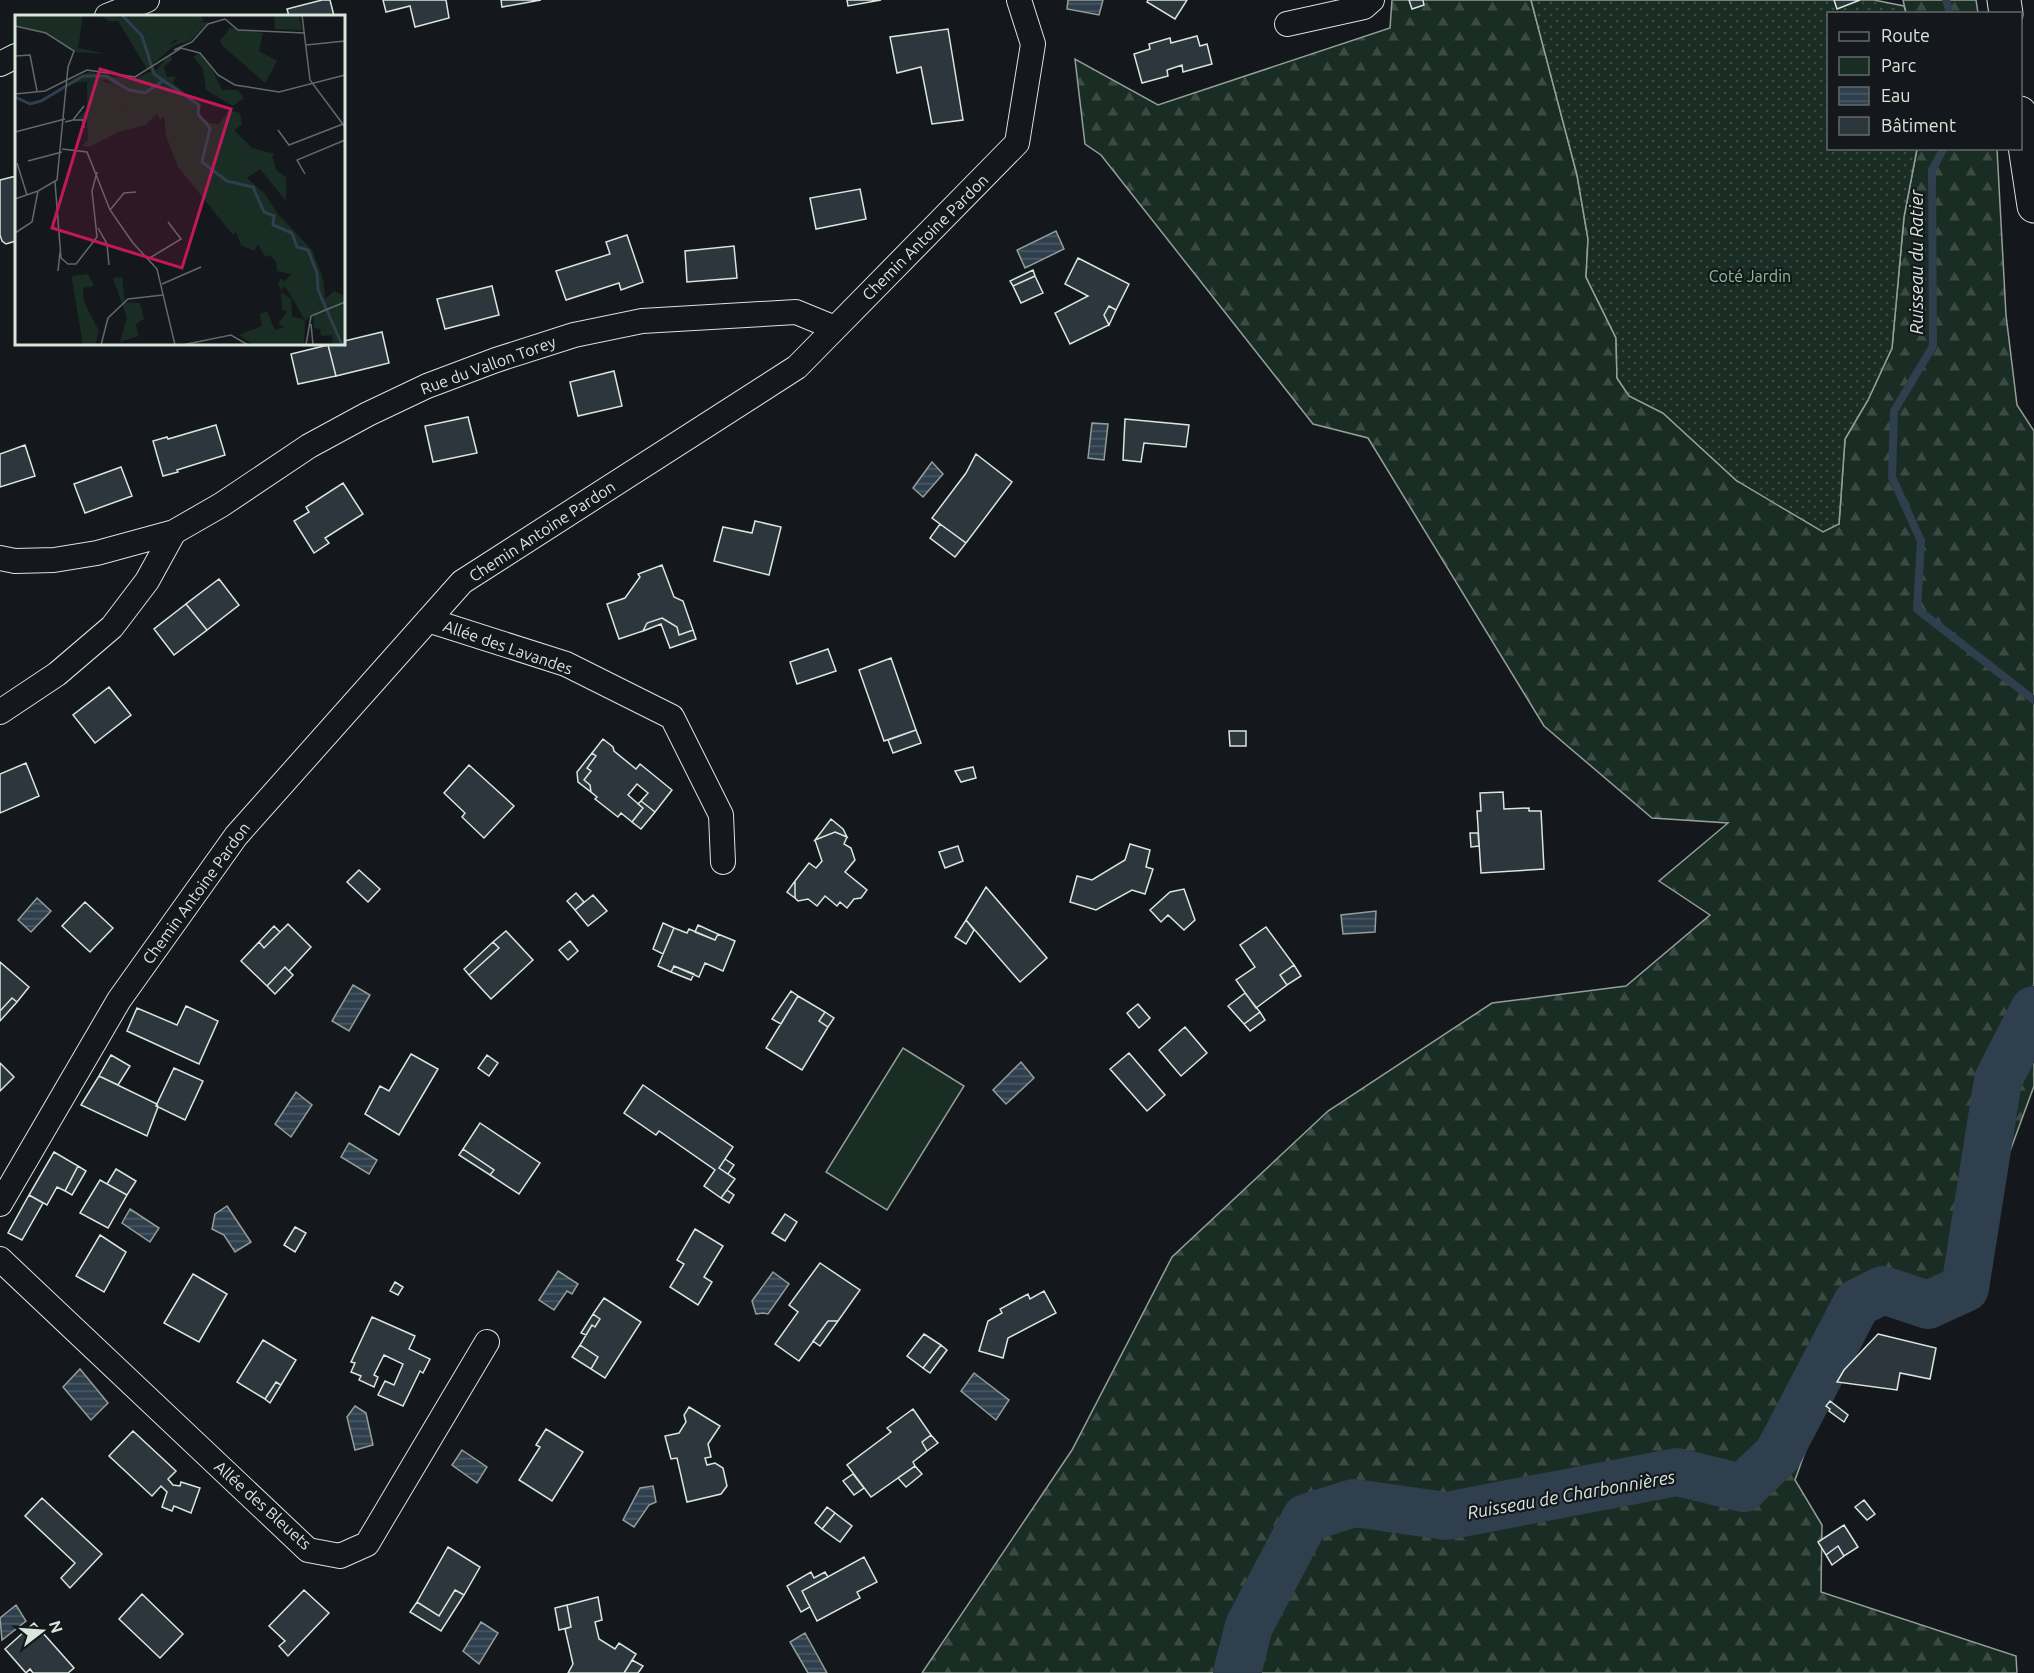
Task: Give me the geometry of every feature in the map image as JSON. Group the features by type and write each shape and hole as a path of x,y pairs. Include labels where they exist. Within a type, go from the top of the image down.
{"main road":[{"path":"2022,126 2034,206"}],"street":[{"path":"110,15 147,0"},
{"name":"Chemin Antoine Pardon","path":"0,1204 118,1000 236,836 462,582 797,367 1017,143 1033,44 1019,0"},
{"path":"1287,24 1364,7 1372,0"},
{"path":"0,64 15,56"},
{"name":"Rue du Vallon Torey","path":"0,558 15,561 54,560 97,553 174,532 221,505 309,446 368,414 427,386 496,360 574,335 642,321 796,312 835,328"},
{"path":"0,712 57,674 112,627 147,581 174,532"},
{"name":"Allée des Lavandes","path":"428,620 566,664 672,717 721,815 723,862"},
{"name":"Allée des Bleuets","path":"0,1259 308,1550 340,1556 367,1544 487,1342"}],"green space":[{"path":"1392,0 1531,0 1577,175 1588,239 1586,277 1616,338 1617,378 1629,396 1663,413 1737,481 1839,524 1845,439 1868,400 1892,348 1904,217 1917,150 1997,150 2006,315 2017,405 2034,431 2034,1086 1985,1219 1965,1285 1894,1294 1851,1307 1795,1480 1822,1525 1821,1592 2016,1656 2017,1673 922,1673 1072,1450 1172,1257 1328,1111 1492,1003 1626,986 1710,915 1659,881 1728,823 1652,818 1544,726 1368,438 1313,424 1101,155 1085,144 1075,59 1158,105 1390,28"},
{"name":"Coté Jardin","path":"1531,0 1874,0 1904,6 1906,12 1827,12 1827,150 1917,150 1904,217 1892,348 1868,400 1845,439 1839,524 1823,532 1737,481 1663,413 1629,396 1617,378 1616,338 1586,277 1588,239 1577,175"},
{"path":"1903,0 1976,0 1978,12 1906,12"},
{"path":"903,1048 964,1086 887,1210 826,1172"}],"water":[{"path":"1068,0 1103,0 1099,15 1067,9"},
{"path":"1056,231 1064,249 1025,268 1017,250"},
{"path":"1092,423 1108,424 1104,460 1088,458"},
{"path":"932,462 943,474 923,497 913,488"},
{"path":"37,898 51,911 31,932 18,920"},
{"path":"1376,911 1375,932 1343,934 1341,915"},
{"path":"353,985 370,995 349,1031 332,1021"},
{"path":"1021,1062 1034,1078 1006,1104 993,1090"},
{"path":"296,1092 312,1105 291,1137 275,1124"},
{"path":"349,1143 377,1160 369,1174 341,1157"},
{"path":"227,1206 251,1242 235,1252 224,1235 212,1229 215,1214"},
{"path":"130,1209 159,1228 150,1242 122,1223"},
{"path":"558,1271 578,1284 572,1294 567,1291 554,1310 539,1300"},
{"path":"773,1272 789,1284 768,1314 756,1314 752,1301"},
{"path":"80,1369 108,1403 91,1420 63,1387"},
{"path":"974,1373 1009,1400 996,1420 961,1391"},
{"path":"355,1406 366,1413 373,1445 355,1450 347,1417"},
{"path":"462,1450 487,1467 477,1483 452,1465"},
{"path":"653,1486 656,1502 649,1505 634,1527 623,1520 640,1488"},
{"path":"16,1605 26,1621 2,1640 0,1618"},
{"path":"481,1622 498,1633 479,1664 463,1651"},
{"path":"805,1633 827,1673 808,1673 790,1642"}],"building":[{"path":"330,0 334,15 289,15 287,9"},
{"path":"383,0 446,0 449,18 415,27 410,6 386,12"},
{"path":"501,0 541,0 502,7"},
{"path":"847,0 881,0 848,6"},
{"path":"1148,0 1187,0 1175,19 1147,2"},
{"path":"1409,0 1423,0 1424,5 1412,9"},
{"path":"1834,0 1860,0 1837,9"},
{"path":"948,29 963,120 932,124 921,67 897,73 890,37"},
{"path":"1197,36 1200,46 1207,44 1212,64 1183,72 1182,65 1167,70 1168,76 1142,83 1134,54 1150,49 1149,44 1170,38 1171,43"},
{"path":"15,176 15,241 6,244 0,235 0,180"},
{"path":"860,189 866,219 816,229 810,198"},
{"path":"627,235 643,282 621,290 619,283 566,300 556,271 610,254 606,242"},
{"path":"734,246 737,278 687,282 685,251"},
{"path":"1078,258 1129,284 1116,310 1109,306 1104,315 1109,325 1070,344 1055,313 1088,296 1065,284"},
{"path":"1033,270 1035,276 1013,286 1010,281"},
{"path":"1035,276 1043,293 1021,303 1013,286"},
{"path":"492,286 499,315 445,329 437,299"},
{"path":"1109,306 1116,310 1109,325 1104,315"},
{"path":"382,332 389,363 336,376 328,345 345,345 345,341"},
{"path":"328,345 336,376 298,384 291,354"},
{"path":"614,371 622,406 578,416 570,382"},
{"path":"468,417 477,453 433,462 425,426"},
{"path":"1125,419 1189,425 1186,447 1144,443 1141,462 1123,460"},
{"path":"216,425 225,455 163,476 153,441"},
{"path":"25,445 35,476 0,487 0,454"},
{"path":"976,454 1012,482 966,543 932,518 966,473"},
{"path":"121,467 132,496 85,513 74,484"},
{"path":"343,483 363,514 325,538 329,543 314,553 294,521 309,512 306,507"},
{"path":"755,521 781,527 769,575 714,561 723,527 752,533"},
{"path":"940,524 966,543 955,557 930,538"},
{"path":"662,565 674,597 683,601 693,630 679,635 677,627 662,618 647,623 643,631 619,639 607,604 625,598 640,577 638,574"},
{"path":"219,579 239,605 207,630 186,604"},
{"path":"186,604 207,630 174,655 154,629"},
{"path":"662,618 677,627 679,635 693,630 696,639 670,648 661,624 643,631 647,623"},
{"path":"828,649 836,671 797,684 790,662"},
{"path":"891,658 916,730 884,741 859,670"},
{"path":"109,687 131,715 95,743 73,715"},
{"path":"916,730 921,743 893,753 888,740"},
{"path":"1229,731 1246,731 1246,746 1230,746"},
{"path":"603,739 636,769 640,764 672,790 655,812 641,801 648,793 637,784 628,795 643,808 632,822 621,813 618,817 595,799 597,797 584,780 591,771 587,768 596,756 592,753"},
{"path":"592,753 596,756 587,768 591,771 584,780 590,785 591,792 578,782 577,772"},
{"path":"26,763 39,796 0,813 0,774"},
{"path":"469,765 514,806 484,838 462,817 465,813 444,793"},
{"path":"973,767 976,778 961,782 955,771"},
{"path":"1503,792 1504,809 1529,808 1529,811 1541,811 1544,869 1481,873 1477,811 1481,811 1480,793"},
{"path":"641,801 655,812 641,829 632,822 643,808 638,804"},
{"path":"831,819 843,829 847,837 835,832 815,840"},
{"path":"835,832 847,837 844,844 851,848 855,860 845,872 867,890 861,898 854,899 847,908 840,902 837,906 825,896 817,906 808,899 798,901 795,898 795,881 809,863 816,868 822,861 815,840"},
{"path":"1470,833 1478,833 1479,846 1471,847"},
{"path":"1130,844 1150,850 1146,867 1153,869 1145,894 1132,890 1096,910 1070,902 1077,876 1092,880 1125,860"},
{"path":"958,846 963,861 945,868 939,852"},
{"path":"359,870 380,889 368,902 347,882"},
{"path":"795,881 795,898 787,892"},
{"path":"986,887 1047,958 1020,982 966,920"},
{"path":"1184,889 1195,920 1184,930 1168,915 1161,922 1150,910 1170,892"},
{"path":"576,893 584,902 575,910 567,901"},
{"path":"593,895 607,911 588,926 575,910"},
{"path":"85,902 113,928 90,952 62,926"},
{"path":"966,920 974,930 966,944 955,937"},
{"path":"663,923 674,928 663,954 653,949"},
{"path":"288,924 311,947 289,971 285,967 267,986 241,961 259,942 264,948"},
{"path":"698,925 718,934 715,940 695,932"},
{"path":"274,926 280,932 264,948 259,942"},
{"path":"1266,927 1294,965 1280,975 1287,985 1256,1008 1236,980 1255,967 1240,945"},
{"path":"674,928 687,933 689,929 715,940 718,934 735,941 723,971 705,963 699,977 674,966 671,972 658,966"},
{"path":"506,931 533,960 491,999 469,975 499,948 493,942"},
{"path":"570,941 578,951 568,960 559,950"},
{"path":"493,942 499,948 469,975 464,969"},
{"path":"0,962 29,987 17,1002 12,998 0,1011"},
{"path":"1294,965 1301,976 1287,985 1280,975"},
{"path":"674,966 694,974 691,980 671,972"},
{"path":"285,967 293,975 275,994 267,986"},
{"path":"791,991 798,996 781,1024 772,1019"},
{"path":"1245,993 1260,1012 1244,1024 1228,1006"},
{"path":"798,996 825,1012 819,1021 828,1027 802,1070 766,1048"},
{"path":"12,998 17,1002 0,1021 0,1011"},
{"path":"1138,1004 1150,1018 1139,1028 1127,1013"},
{"path":"186,1006 218,1021 199,1064 127,1031 137,1008 177,1025"},
{"path":"825,1012 834,1018 828,1027 819,1021"},
{"path":"1260,1012 1265,1020 1250,1031 1244,1024"},
{"path":"1185,1027 1207,1053 1181,1076 1159,1050"},
{"path":"1129,1053 1165,1095 1147,1111 1110,1069"},
{"path":"411,1054 438,1069 399,1135 365,1114 380,1086 389,1091"},
{"path":"111,1055 130,1066 118,1085 99,1076"},
{"path":"487,1055 498,1063 489,1076 478,1068"},
{"path":"0,1063 14,1077 0,1091"},
{"path":"174,1068 203,1081 185,1120 156,1106"},
{"path":"99,1076 157,1104 158,1107 147,1136 81,1105"},
{"path":"643,1085 733,1147 719,1168 735,1179 721,1198 704,1186 715,1170 659,1131 656,1135 624,1113"},
{"path":"480,1123 540,1163 519,1194 490,1175 494,1170 463,1149"},
{"path":"463,1149 494,1170 490,1175 459,1155"},
{"path":"54,1152 78,1166 65,1191 57,1187 47,1205 29,1195"},
{"path":"725,1159 734,1165 728,1174 719,1168"},
{"path":"78,1166 86,1171 72,1195 65,1191"},
{"path":"116,1169 136,1181 127,1195 107,1184"},
{"path":"100,1180 127,1195 108,1228 80,1213"},
{"path":"727,1190 734,1195 729,1203 721,1198"},
{"path":"29,1195 43,1203 22,1240 8,1233"},
{"path":"785,1214 797,1222 785,1241 772,1233"},
{"path":"295,1227 306,1233 295,1252 284,1245"},
{"path":"695,1229 723,1246 704,1277 712,1282 698,1305 670,1287 684,1264 677,1260"},
{"path":"100,1235 126,1252 104,1292 76,1276"},
{"path":"820,1263 860,1290 838,1321 828,1321 799,1361 775,1344 798,1312 789,1305"},
{"path":"193,1274 227,1294 199,1342 164,1323"},
{"path":"395,1282 403,1287 398,1295 390,1291"},
{"path":"1044,1291 1056,1313 1008,1338 1003,1358 979,1351 988,1321 1002,1313 1000,1309 1028,1294 1030,1299"},
{"path":"604,1298 641,1322 605,1378 591,1369 598,1357 580,1345 592,1325 595,1327 600,1319 593,1314"},
{"path":"593,1314 600,1319 595,1327 592,1325 586,1335 581,1333"},
{"path":"372,1317 415,1336 409,1349 430,1359 423,1373 420,1371 403,1406 378,1395 385,1381 394,1385 403,1364 384,1355 374,1375 378,1377 374,1387 359,1380 361,1376 351,1372 355,1363 351,1362"},
{"path":"828,1321 838,1321 820,1346 813,1341"},
{"path":"924,1334 941,1345 923,1368 907,1356"},
{"path":"1878,1334 1936,1348 1930,1379 1900,1373 1897,1390 1837,1382 1844,1370"},
{"path":"263,1340 296,1360 281,1385 276,1382 265,1399 237,1382"},
{"path":"580,1345 598,1357 591,1369 572,1357"},
{"path":"941,1345 947,1350 930,1373 923,1368"},
{"path":"276,1382 281,1385 270,1403 265,1399"},
{"path":"1830,1401 1848,1415 1844,1422 1829,1411 1830,1409 1826,1406"},
{"path":"689,1407 720,1426 708,1444 711,1457 705,1458 707,1465 715,1463 723,1468 727,1486 721,1494 687,1502 677,1458 671,1459 665,1436 679,1433 686,1422 684,1415"},
{"path":"913,1409 931,1435 922,1442 927,1451 913,1462 915,1466 871,1497 847,1465 891,1432 887,1428"},
{"path":"546,1429 583,1452 552,1501 519,1480 540,1447 536,1445"},
{"path":"133,1431 176,1471 168,1479 173,1485 180,1486 181,1482 200,1488 191,1513 174,1506 172,1511 162,1507 167,1492 161,1486 152,1496 109,1456"},
{"path":"931,1435 938,1443 927,1451 922,1442"},
{"path":"915,1466 922,1474 906,1487 898,1478"},
{"path":"853,1474 864,1488 854,1495 843,1481"},
{"path":"42,1498 102,1554 70,1588 61,1578 75,1563 25,1516"},
{"path":"1864,1500 1875,1514 1867,1520 1855,1507"},
{"path":"827,1507 835,1513 822,1529 815,1523"},
{"path":"835,1513 852,1526 840,1542 822,1529"},
{"path":"1844,1525 1858,1547 1844,1556 1838,1546 1826,1555 1818,1542"},
{"path":"1838,1546 1844,1556 1832,1565 1826,1555"},
{"path":"448,1547 480,1567 464,1595 455,1590 439,1616 417,1602"},
{"path":"864,1557 877,1582 857,1592 860,1598 817,1621 802,1591"},
{"path":"811,1572 814,1578 825,1572 828,1577 802,1591 810,1607 801,1612 787,1586"},
{"path":"304,1590 329,1613 288,1656 279,1646 285,1641 269,1626"},
{"path":"455,1590 464,1595 441,1631 410,1612 417,1602 439,1616"},
{"path":"142,1594 183,1634 160,1658 119,1619"},
{"path":"598,1597 602,1620 595,1622 599,1639 615,1649 619,1643 636,1654 624,1673 568,1673 573,1664 565,1629 571,1627 567,1605"},
{"path":"567,1605 571,1627 559,1630 555,1608"},
{"path":"34,1623 74,1668 68,1673 33,1673 30,1669 26,1673 5,1649"},
{"path":"632,1660 643,1666 638,1673 624,1673"}],"waterway":[{"name":"Ruisseau du Ratier","path":"1946,0 1949,12"},
{"name":"Ruisseau du Ratier","path":"1943,150 1932,170 1933,346 1894,411 1892,477 1921,541 1917,609 2034,700"},
{"name":"Ruisseau de Charbonnières","path":"1237,1673 1249,1626 1306,1518 1354,1503 1446,1516 1677,1472 1743,1488 1778,1454 1857,1303 1883,1290 1928,1305 1965,1288 1998,1080 2034,1010"}]}
